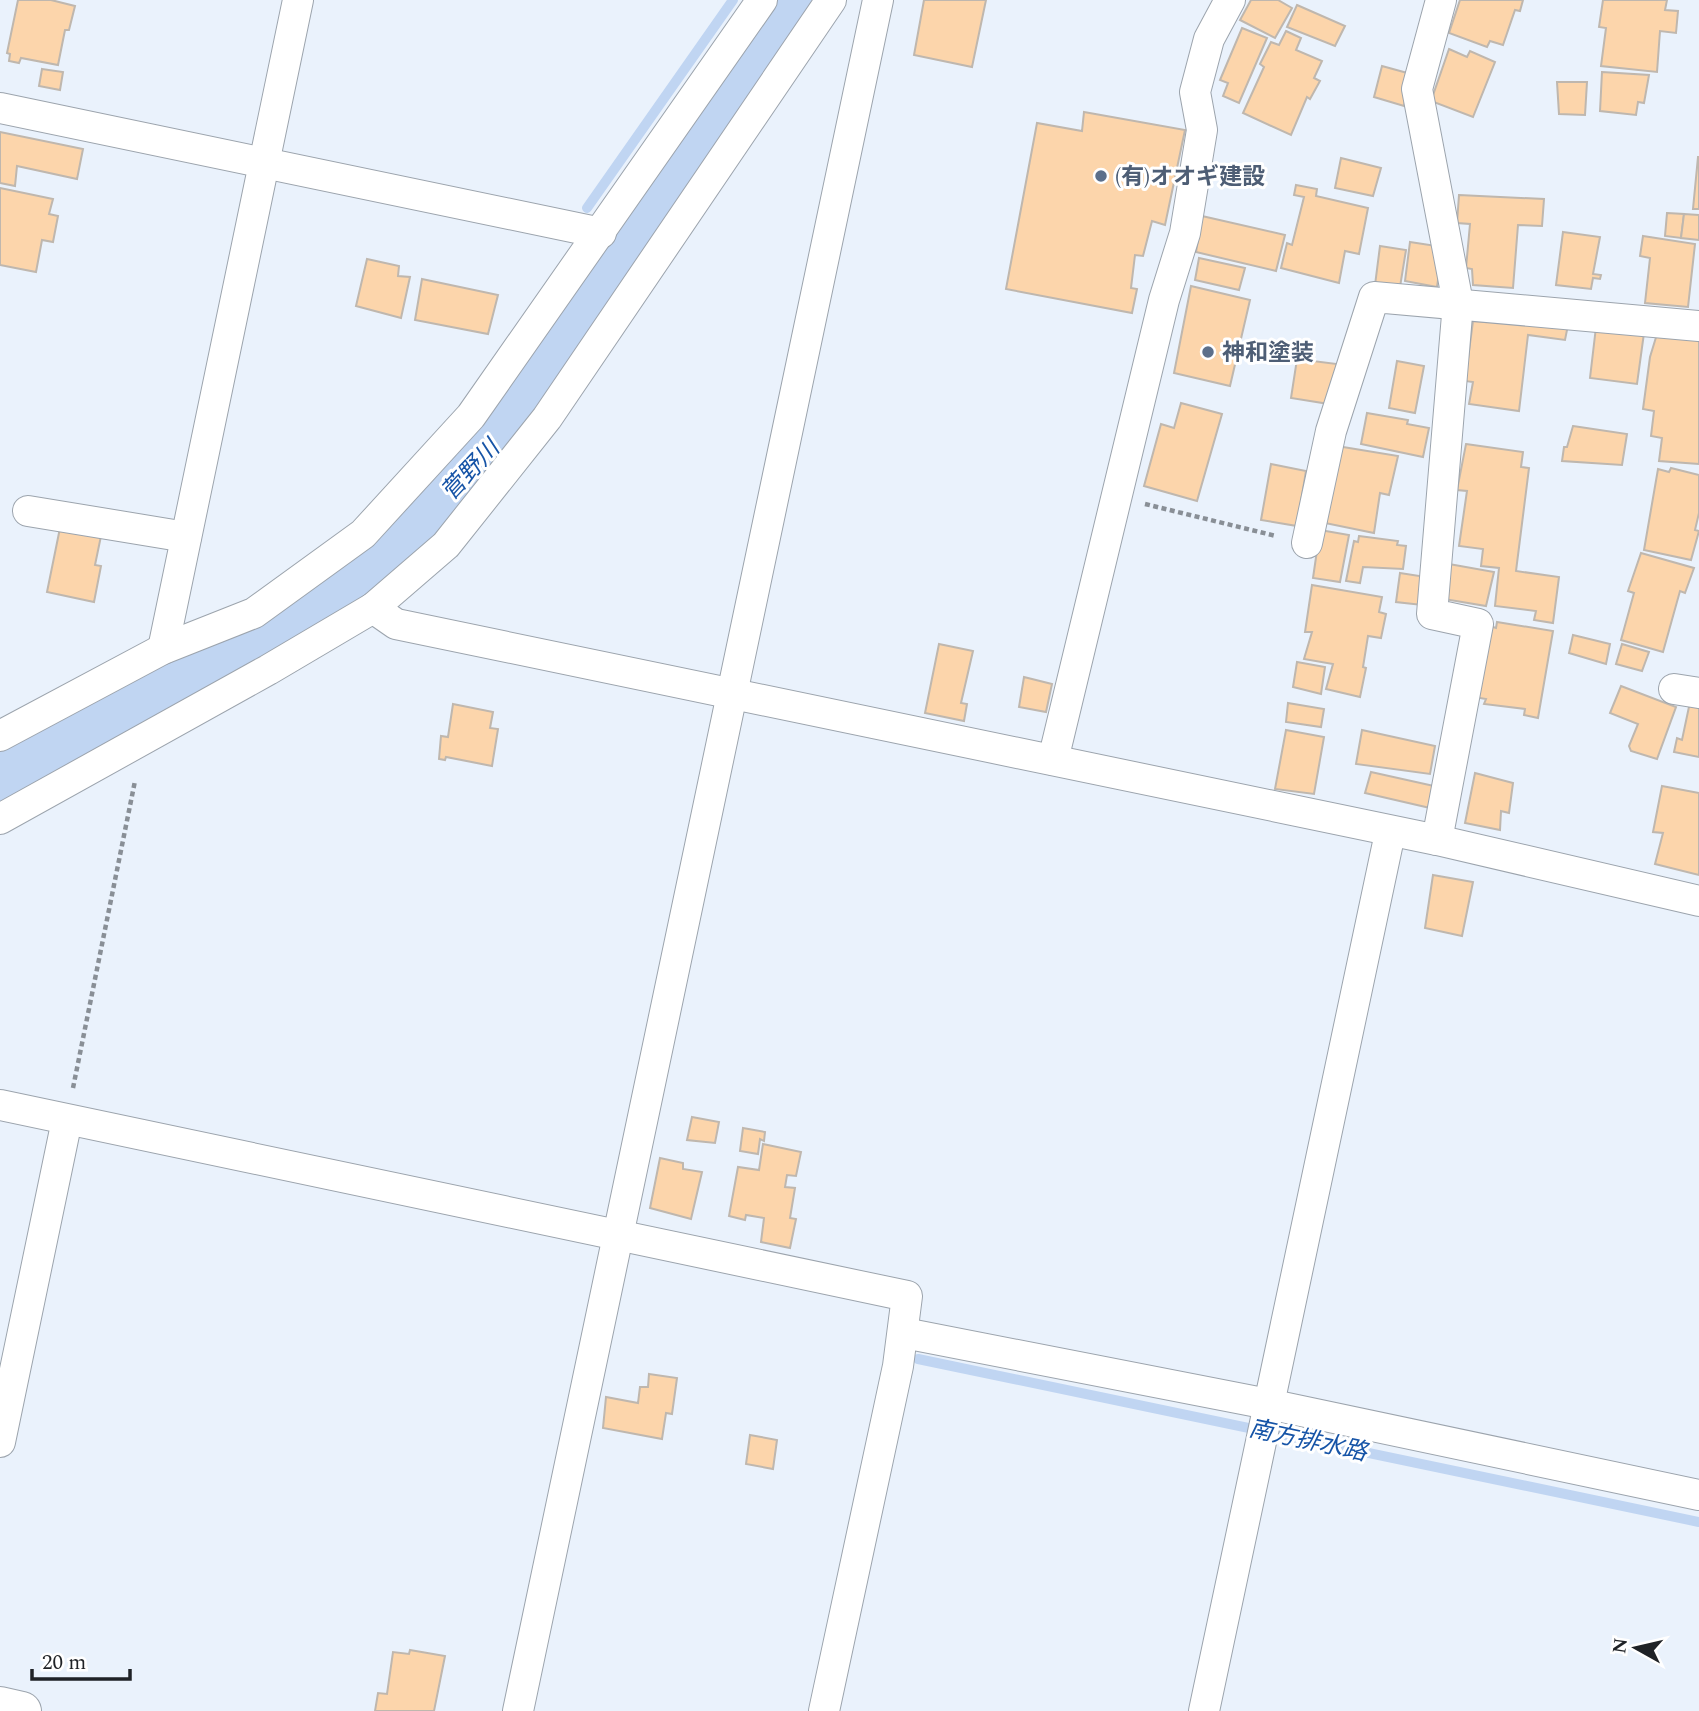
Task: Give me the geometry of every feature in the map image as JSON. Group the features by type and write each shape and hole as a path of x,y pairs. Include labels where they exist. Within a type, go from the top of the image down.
{"street":[{"path":"163,649 298,0"},
{"path":"0,736 163,649 254,612 363,534 471,416 762,0"},
{"path":"0,819 373,608 446,545 547,418 831,0"},
{"path":"518,1711 735,692 878,0"},
{"path":"1053,760 1164,300 1185,233 1202,130 1195,92 1209,39 1230,0"},
{"path":"1437,840 1478,624 1432,614 1458,303 1417,89 1441,0"},
{"path":"0,108 601,233"},
{"path":"1307,543 1331,431 1374,297 1699,326"},
{"path":"28,511 186,537"},
{"path":"373,608 397,624 735,692 1390,833 1437,840 1699,901"},
{"path":"1204,1711 1390,833"},
{"path":"0,1105 907,1296 904,1333 824,1711"},
{"path":"0,1441 66,1120"},
{"path":"904,1333 1699,1495"},
{"path":"0,1706 22,1711"}],"path":[{"path":"1117,497 1307,543"},
{"path":"66,1120 135,779 119,753"}],"building":[{"path":"18,0 51,0 75,6 69,30 65,30 58,65 21,58 19,63 9,61 10,54 7,53"},
{"path":"924,0 986,0 972,67 914,55"},
{"path":"1251,0 1278,0 1292,8 1275,38 1240,20"},
{"path":"1460,0 1523,0 1520,11 1515,10 1503,45 1490,41 1487,47 1449,33"},
{"path":"1603,0 1667,0 1665,10 1678,11 1676,33 1660,31 1657,72 1601,66 1606,28 1599,27"},
{"path":"1297,5 1345,26 1335,46 1287,27"},
{"path":"1242,28 1267,38 1239,103 1223,96 1228,83 1220,80"},
{"path":"1286,31 1301,38 1296,50 1322,61 1314,78 1320,81 1310,99 1307,97 1291,135 1243,113 1264,67 1260,64 1271,42 1279,45"},
{"path":"1449,49 1467,57 1470,51 1495,62 1473,117 1431,101"},
{"path":"1382,66 1411,74 1404,106 1374,97"},
{"path":"42,69 63,72 60,90 39,86"},
{"path":"1602,72 1649,75 1644,103 1638,102 1636,115 1600,111"},
{"path":"1557,82 1587,82 1585,115 1559,114"},
{"name":"(有)オオギ建設","path":"1084,112 1185,130 1165,225 1152,221 1143,256 1135,255 1131,288 1137,289 1132,313 1006,289 1037,123 1082,131"},
{"path":"0,132 83,149 77,179 17,166 15,186 0,183"},
{"path":"1698,157 1699,209 1693,209"},
{"path":"1341,158 1381,168 1373,196 1335,188"},
{"path":"1296,185 1317,189 1316,196 1368,208 1359,254 1345,251 1339,283 1281,268 1287,243 1292,245 1304,197 1294,195"},
{"path":"0,188 53,199 49,214 58,216 53,242 42,240 36,272 0,265"},
{"path":"1459,195 1544,199 1542,226 1518,225 1513,288 1473,285 1472,269 1466,268 1470,224 1457,223"},
{"path":"1667,213 1684,214 1681,238 1665,236"},
{"path":"1684,214 1699,215 1699,240 1681,238"},
{"path":"1202,216 1285,235 1276,271 1196,252"},
{"path":"1563,232 1600,237 1593,274 1601,275 1600,279 1593,278 1591,289 1556,285"},
{"path":"1643,236 1695,244 1688,307 1645,303 1650,258 1640,256"},
{"path":"1410,242 1443,247 1437,287 1405,281"},
{"path":"1380,246 1406,250 1400,287 1375,285"},
{"path":"1199,258 1245,268 1239,290 1195,280"},
{"path":"367,259 399,266 398,276 410,277 401,318 356,306"},
{"path":"422,279 498,295 488,334 415,320"},
{"name":"神和塗装","path":"1191,286 1250,300 1230,386 1174,373"},
{"path":"1473,321 1568,325 1565,340 1528,335 1519,411 1469,404 1473,382 1465,381"},
{"path":"1596,327 1644,333 1637,384 1590,378"},
{"path":"1657,334 1699,337 1699,464 1659,461 1662,438 1651,436 1654,411 1643,409 1650,357"},
{"path":"1297,359 1337,364 1329,404 1291,398"},
{"path":"1397,361 1424,366 1415,413 1389,408"},
{"path":"1181,403 1222,414 1197,501 1144,486 1161,424 1174,428"},
{"path":"1367,413 1408,420 1407,424 1429,428 1423,457 1361,444"},
{"path":"1573,426 1627,434 1622,465 1562,461 1564,447 1567,447"},
{"path":"1466,444 1523,452 1521,467 1529,468 1516,571 1559,577 1553,623 1534,620 1536,611 1495,606 1499,568 1481,566 1483,549 1459,546 1467,491 1457,490"},
{"path":"1337,446 1398,456 1389,495 1380,493 1374,533 1325,523"},
{"path":"1271,464 1306,471 1297,526 1261,520"},
{"path":"1671,468 1699,475 1699,513 1695,530 1699,531 1691,560 1644,550 1658,469 1669,472"},
{"path":"60,528 101,536 95,565 101,566 94,602 47,592"},
{"path":"1320,530 1349,535 1340,582 1313,578"},
{"path":"1359,536 1398,541 1397,545 1406,546 1403,569 1363,567 1360,583 1346,581 1354,541 1358,542"},
{"path":"1641,553 1694,568 1685,593 1680,591 1663,652 1621,640 1634,593 1628,591"},
{"path":"1449,564 1494,572 1486,606 1444,599"},
{"path":"1400,573 1426,577 1422,605 1396,602"},
{"path":"1312,585 1382,597 1379,612 1386,614 1381,638 1368,636 1363,667 1366,668 1360,697 1326,689 1333,664 1304,659 1312,632 1305,632"},
{"path":"1497,622 1553,631 1538,718 1524,715 1525,709 1484,704 1486,699 1474,697 1490,626 1496,628"},
{"path":"1573,635 1610,644 1606,664 1569,653"},
{"path":"939,644 973,651 961,703 967,704 964,721 925,713"},
{"path":"1622,644 1649,652 1642,671 1616,664"},
{"path":"1297,662 1325,667 1321,694 1293,687"},
{"path":"1024,677 1052,684 1046,712 1019,707"},
{"path":"1621,686 1676,707 1657,759 1631,751 1629,746 1638,724 1610,713"},
{"path":"1690,702 1699,704 1699,757 1674,752 1677,738 1682,740"},
{"path":"1288,703 1324,709 1321,727 1286,722"},
{"path":"453,704 493,712 490,728 498,729 492,766 446,757 445,760 439,759 441,736 448,737"},
{"path":"1286,730 1324,737 1314,794 1275,789"},
{"path":"1362,730 1435,746 1430,774 1356,764"},
{"path":"1371,772 1434,786 1430,808 1365,793"},
{"path":"1475,773 1513,783 1509,813 1501,811 1500,830 1465,823"},
{"path":"1662,786 1699,793 1699,875 1655,864 1663,833 1653,832"},
{"path":"1433,875 1473,882 1462,936 1425,928"},
{"path":"692,1117 719,1122 715,1143 687,1140"},
{"path":"743,1128 765,1132 764,1141 760,1139 758,1154 740,1151"},
{"path":"763,1144 801,1152 796,1176 787,1175 785,1187 795,1188 790,1218 796,1219 790,1248 761,1242 764,1218 746,1215 745,1220 729,1216 738,1167 759,1170"},
{"path":"660,1158 683,1163 683,1169 702,1172 691,1219 650,1208"},
{"path":"649,1374 677,1378 672,1414 666,1413 662,1439 603,1428 606,1397 638,1403 640,1387 648,1387"},
{"path":"750,1435 777,1440 773,1469 746,1464"},
{"path":"410,1650 445,1656 434,1711 375,1711 378,1693 387,1694 393,1652 409,1654"}],"waterway":[{"path":"587,208 733,0"},
{"name":"菅野川","path":"0,781 283,636 469,478 510,426 654,201 668,165 724,95 787,0"},
{"name":"南方排水路","path":"918,1359 1699,1522"}],"place":[{"name":"(有)オオギ建設","path":"1101,176"},
{"name":"神和塗装","path":"1208,352"}]}
